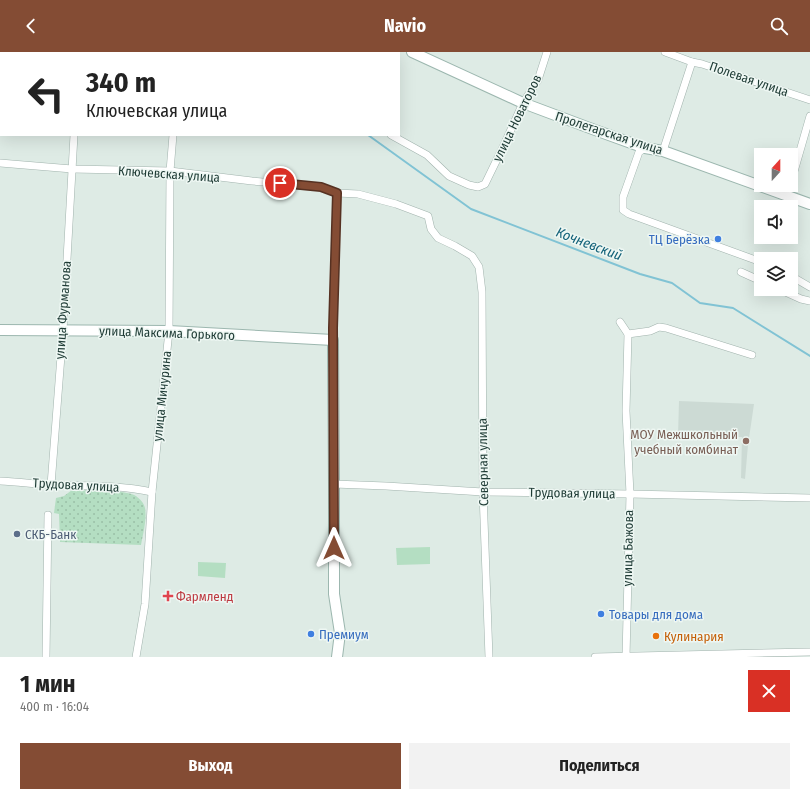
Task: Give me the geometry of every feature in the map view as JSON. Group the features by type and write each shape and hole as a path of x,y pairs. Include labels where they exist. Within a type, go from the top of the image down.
{"street":[{"name":"Пролетарская улица","path":"412,52 523,103 645,148 663,150 810,204"},
{"name":"улица Новаторов","path":"393,136 427,155 449,176 469,185 478,187 485,184 523,103 538,80 547,52"},
{"name":"Полевая улица","path":"665,52 810,100"},
{"path":"663,150 692,62"},
{"path":"798,158 810,116"},
{"name":"улица Фурманова","path":"51,485 63,330 74,136"},
{"name":"улица Мичурина","path":"136,657 144,604 152,492 169,331 170,171 173,136"},
{"path":"645,148 639,152 623,197 623,210 629,214 754,259"},
{"name":"Ключевская улица","path":"0,163 72,169 170,171 252,181 321,187 337,193 358,194 396,204 428,216 431,229 438,238 456,246 472,256 479,267"},
{"path":"786,196 787,192"},
{"path":"337,193 333,340 334,594 340,633 337,657"},
{"name":"Северная улица","path":"479,267 482,292 483,492 489,657"},
{"path":"741,272 754,278"},
{"path":"798,280 810,287"},
{"path":"794,296 810,301"},
{"path":"620,322 628,334 650,331 659,326 752,355"},
{"name":"улица Максима Горького","path":"0,330 169,331 333,340"},
{"name":"улица Бажова","path":"626,656 630,494 626,411 628,334"},
{"name":"Трудовая улица","path":"0,481 51,485 132,488 152,492"},
{"name":"Трудовая улица","path":"334,484 483,492 810,498"},
{"path":"46,657 48,515"},
{"path":"595,657 810,652"}],"shaded area":[{"name":"МОУ Межшкольный учебный комбинат","path":"679,401 754,404 745,479 741,478 742,437 678,436"}],"green space":[{"path":"72,490 115,491 136,496 144,504 146,517 141,545 60,542 59,514 54,513 56,498 64,496"},
{"path":"430,547 430,564 397,565 396,548"},
{"path":"198,562 226,563 225,578 198,576"}],"waterway":[{"name":"Кочневский","path":"369,136 471,209 640,274 672,283 700,303 733,308 810,356"}],"place":[{"name":"ТЦ Берёзка","path":"718,239"},
{"name":"МОУ Межшкольный учебный комбинат","path":"746,441"},
{"name":"СКБ-Банк","path":"17,534"},
{"name":"Фармленд","path":"168,596"},
{"name":"Товары для дома","path":"601,614"},
{"name":"Премиум","path":"311,634"},
{"name":"Кулинария","path":"656,636"}],"route":[{"path":"280,183 321,187 337,193 333,328 334,548"}]}
